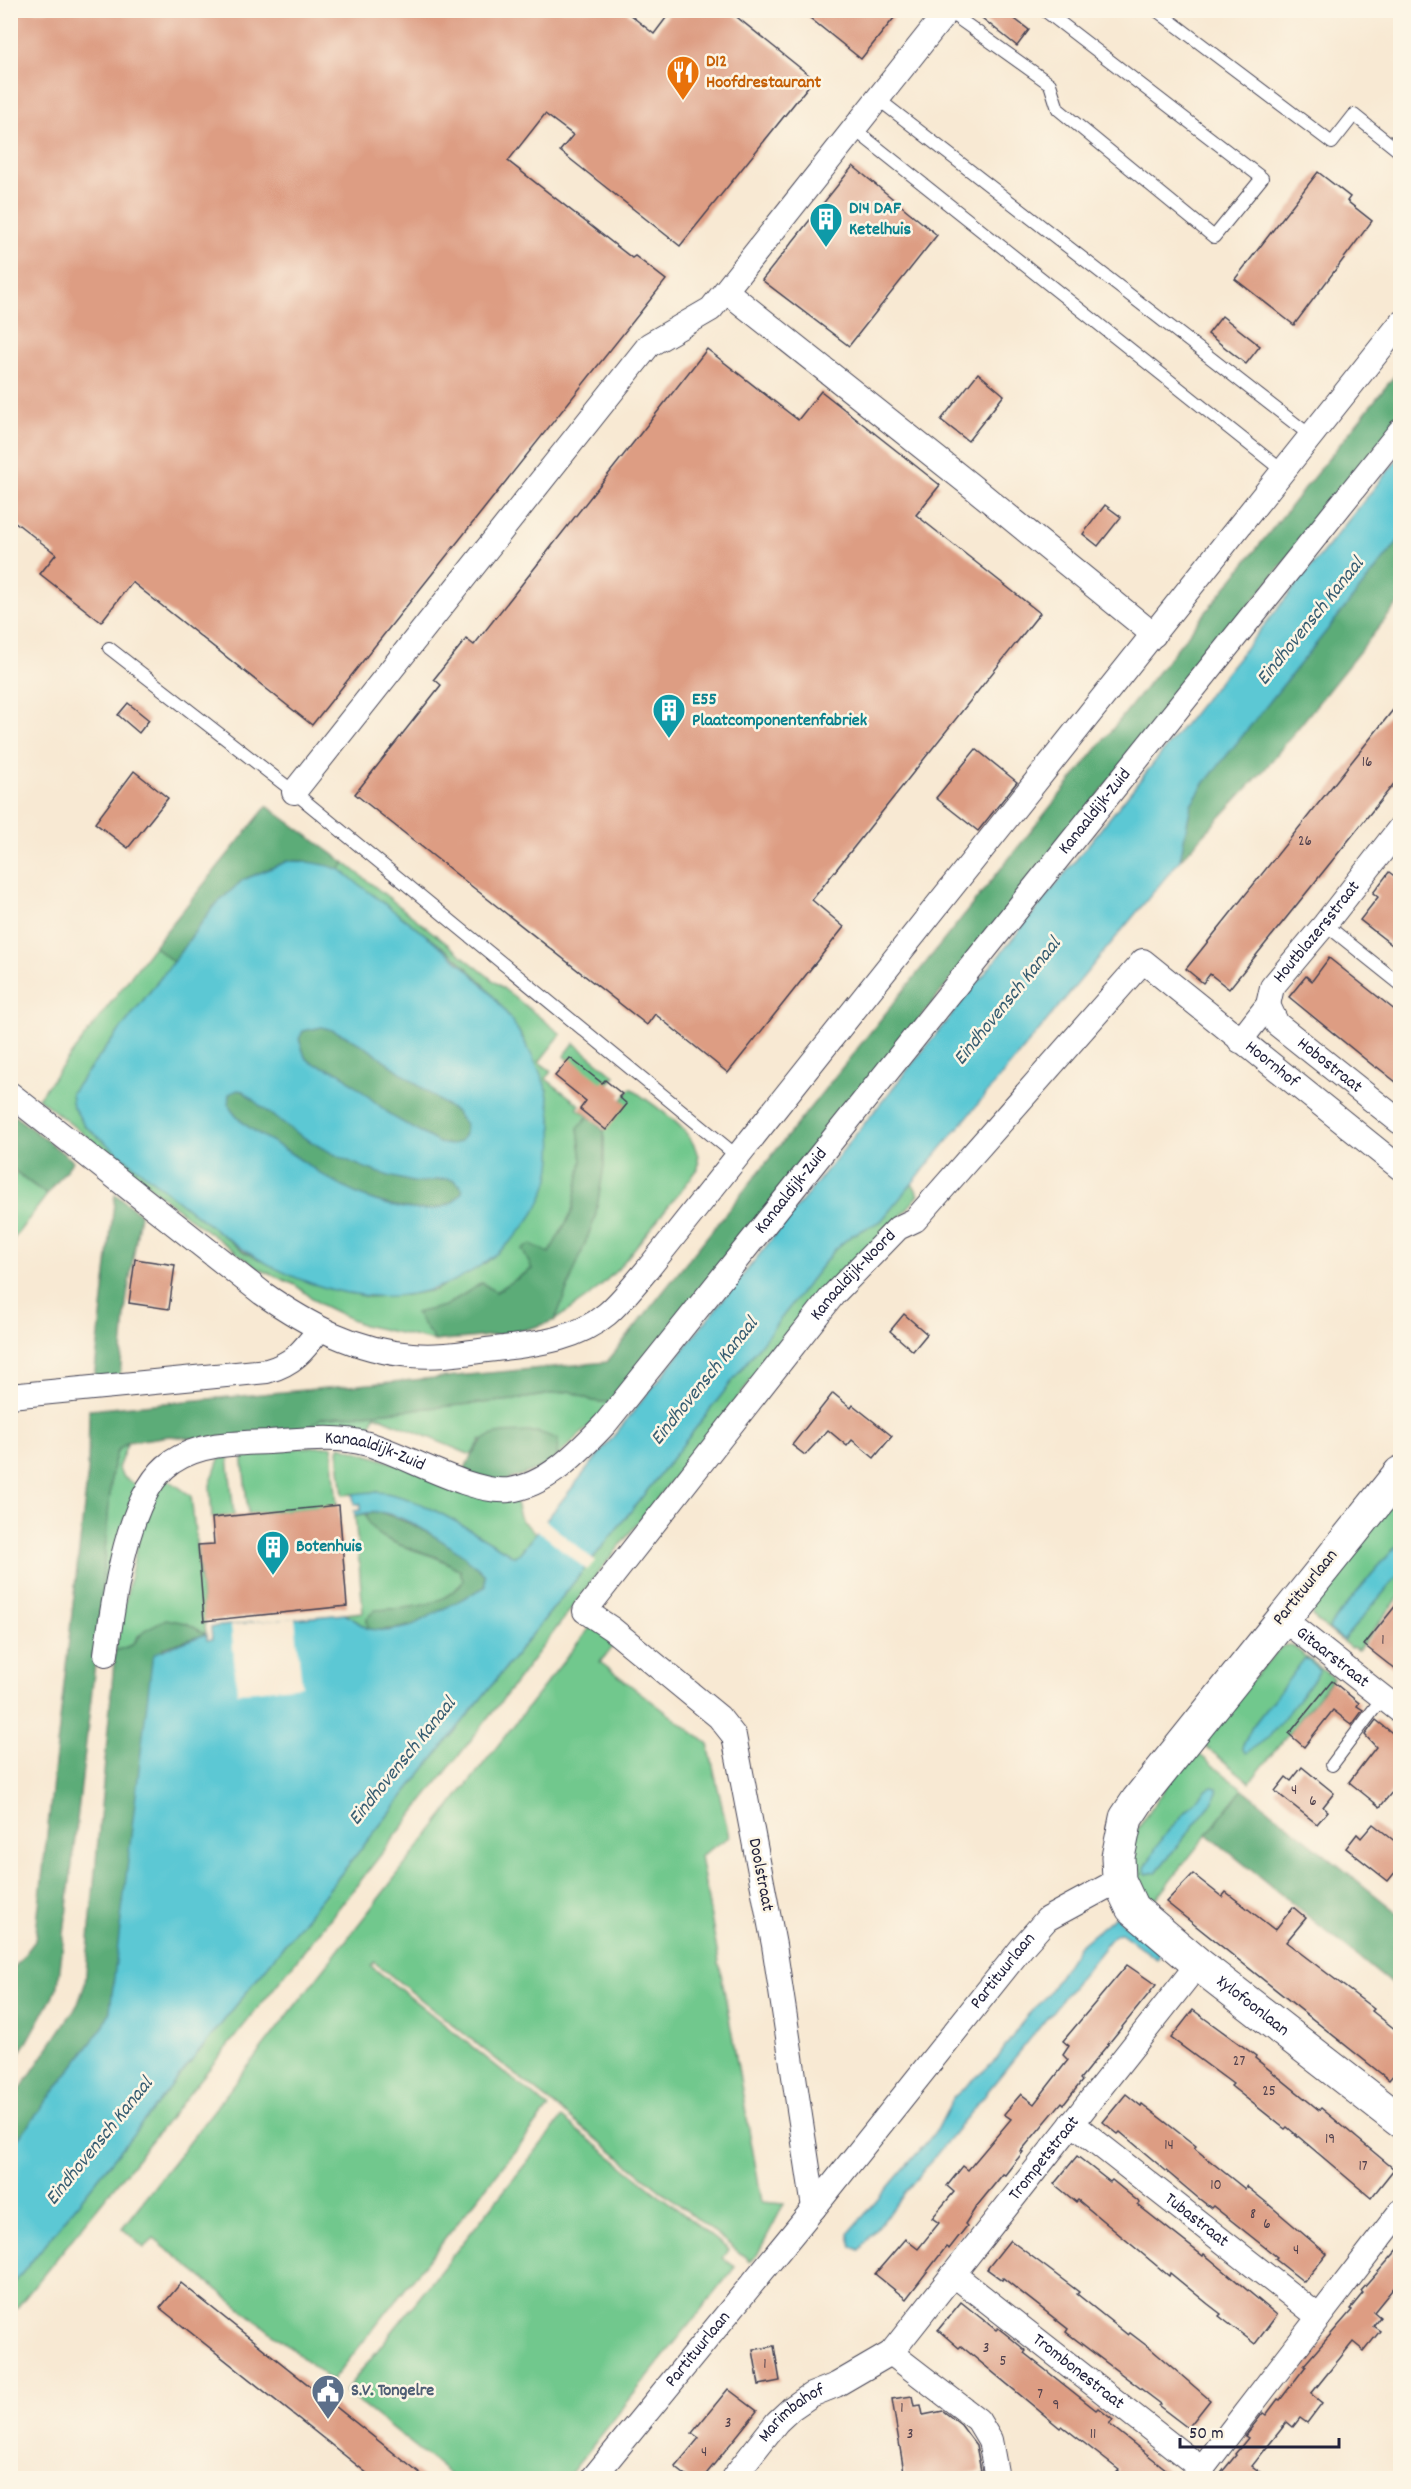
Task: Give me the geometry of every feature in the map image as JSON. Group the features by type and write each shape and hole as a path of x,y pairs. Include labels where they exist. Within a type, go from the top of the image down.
{"street":[{"path":"294,792 649,345 711,309 948,11"},
{"path":"726,291 1154,635"},
{"path":"10,1094 262,1293 320,1330 376,1349 413,1356 455,1354 552,1342 585,1328 606,1315 621,1300 1401,324"},
{"name":"Kanaaldijk-Zuid","path":"106,1654 115,1596 138,1508 153,1479 171,1462 198,1449 235,1443 334,1439 367,1444 465,1482 507,1490 518,1488 552,1473 591,1439 1401,431"},
{"name":"Houtblazersstraat","path":"1240,1041 1268,1005 1272,987 1398,836"},
{"name":"Hoornhof","path":"1143,961 1401,1168"},
{"name":"Kanaaldijk-Noord","path":"585,1611 833,1295 898,1228 915,1220 1143,961"},
{"name":"Hobostraat","path":"1268,1005 1277,1024 1401,1122"},
{"path":"10,1396 267,1371 285,1366 320,1330"},
{"name":"Partituurlaan","path":"593,2478 814,2208 1024,1945 1047,1919 1119,1880 1119,1847 1126,1818 1138,1800 1282,1618 1401,1473"},
{"name":"Doolstraat","path":"585,1611 612,1629 720,1717 734,1736 774,1945 814,2208"},
{"name":"Gitaarstraat","path":"1282,1618 1392,1704"},
{"name":"Xylofoonlaan","path":"1119,1880 1132,1908 1198,1964 1401,2121"},
{"name":"Trompetstraat","path":"836,2385 891,2353 1198,1964"},
{"name":"Tubastraat","path":"1072,2123 1319,2317"},
{"path":"1199,2474 1401,2212"},
{"name":"Trombonestraat","path":"953,2274 1199,2474"},
{"path":"891,2353 978,2421 990,2440 997,2478"},
{"name":"Marimbahof","path":"733,2478 777,2422 792,2408 811,2395 836,2385"}],"lane":[{"path":"948,11 1050,84 1058,109 1214,237 1262,178 1044,10"},
{"path":"1156,10 1332,143 1354,115 1401,152"},
{"path":"878,99 1311,436"},
{"path":"854,129 1284,472"},
{"path":"109,648 294,792 737,1155"},
{"path":"1325,924 1401,984"},
{"name":"Gitaarstraat","path":"1332,1765 1392,1704"}],"green space":[{"path":"1400,369 1400,417 613,1403 593,1401 570,1391 513,1400 321,1418 304,1432 196,1439 170,1436 128,1442 117,1451 112,1469 96,1655 58,1986 29,2039 11,2066 11,1972 35,1941 88,1471 89,1410 607,1362"},
{"path":"1400,539 1400,601 1265,769 1180,860 1191,804 1203,785"},
{"path":"267,806 345,863 339,870 305,861 288,861 243,880 213,907 173,962 154,946"},
{"path":"345,863 561,1034 539,1062 551,1071 546,1079 580,1105 577,1108 588,1116 578,1128 582,1161 572,1212 549,1253 532,1269 495,1292 482,1283 445,1306 416,1313 435,1341 363,1325 320,1304 295,1285 259,1269 188,1217 38,1098 154,946 173,962 71,1093 85,1126 244,1252 310,1283 368,1297 407,1295 435,1290 487,1262 519,1231 551,1137 547,1090 522,1036 482,982 457,958 339,870"},
{"path":"322,1027 355,1041 455,1111 465,1124 465,1134 461,1141 451,1145 439,1143 393,1117 340,1073 312,1063 305,1057 299,1039 303,1031"},
{"path":"574,1043 615,1076 604,1088 564,1056"},
{"path":"631,1088 676,1122 686,1133 694,1144 698,1156 698,1169 618,1269 592,1294 555,1320 595,1218 604,1166 604,1131 625,1103 622,1100"},
{"path":"238,1090 243,1091 301,1136 344,1159 413,1182 454,1180 463,1190 455,1200 431,1209 387,1204 352,1191 243,1123 232,1111 229,1103 229,1094"},
{"path":"10,1112 73,1161 47,1195 11,1168"},
{"path":"588,1116 604,1131 604,1166 595,1218 555,1320 511,1333 435,1341 415,1313 445,1306 482,1283 496,1292 532,1269 522,1249 531,1244 549,1253 572,1212 582,1161 578,1128"},
{"path":"16,1173 47,1195 11,1242 10,1181"},
{"path":"912,1183 919,1195 895,1223 824,1289 602,1568 500,1703 361,1880 11,2315 11,2287 650,1487 834,1250 852,1235 881,1221"},
{"path":"115,1194 140,1214 126,1303 120,1377 94,1379"},
{"path":"571,1391 593,1401 613,1403 557,1457 481,1440 471,1455 375,1415 367,1434 304,1432 321,1418 513,1400"},
{"path":"510,1432 538,1432 558,1439 557,1457 550,1465 502,1482 463,1473 476,1448 491,1436"},
{"path":"128,1442 118,1468 125,1478 142,1487 96,1655 112,1469 117,1451"},
{"path":"332,1446 337,1506 248,1514 242,1452"},
{"path":"340,1446 511,1500 516,1503 521,1520 536,1533 519,1554 514,1556 445,1516 377,1492 343,1495 338,1450"},
{"path":"228,1456 234,1515 212,1518 210,1485 219,1459"},
{"path":"166,1478 191,1496 206,1634 186,1623 139,1635 132,1645 115,1651 143,1516"},
{"path":"1400,1485 1400,1542 1329,1628 1343,1640 1400,1573 1400,1596 1358,1650 1351,1648 1317,1621 1313,1616 1313,1608"},
{"path":"379,1512 422,1529 462,1554 485,1575 485,1587 443,1612 415,1624 385,1630 368,1629 367,1618 375,1610 435,1602 446,1597 463,1581 460,1570 439,1558 395,1543 376,1531 369,1524 366,1514"},
{"path":"366,1514 369,1524 385,1538 450,1564 460,1570 464,1581 444,1598 432,1603 406,1611 367,1618 368,1629 345,1614 363,1612 355,1515"},
{"path":"166,1619 186,1623 206,1634 163,1648 110,2011 103,2027 11,2148 11,2103 78,2004 85,1984 115,1651 132,1645 146,1629"},
{"path":"594,1622 617,1642 600,1662 708,1744 729,1837 700,1856 762,2202 784,2204 757,2255 750,2261 374,1962 371,1966 549,2108 332,2381 154,2239 144,2248 122,2228"},
{"path":"1287,1645 1294,1647 1333,1678 1250,1782 1197,1740 1281,1647","holes":["1306,1658 1317,1675 1242,1748 1252,1727"]},
{"path":"1191,1748 1243,1789 1148,1909 1130,1875 1129,1842","holes":["1206,1790 1211,1804 1156,1872 1146,1874 1162,1838"]},
{"path":"1243,1789 1400,1915 1400,1991 1207,1834"},
{"path":"562,2118 729,2250 723,2258 735,2267 567,2478 455,2478 345,2391"}],"water":[{"name":"Eindhovensch Kanaal","path":"1400,456 1400,539 1203,785 1191,804 1180,860 881,1221 852,1235 834,1250 650,1487 11,2287 11,2148 103,2027 110,2011 152,1660 155,1653 206,1634 207,1640 212,1639 211,1627 345,1614 368,1629 387,1631 409,1627 485,1587 485,1575 476,1566 450,1546 419,1527 390,1514 378,1512 355,1515 354,1511 361,1510 361,1504 354,1504 353,1494 376,1492 393,1494 410,1500 466,1527 514,1556 519,1554"},
{"path":"288,861 319,864 341,870 462,965 493,996 519,1032 546,1087 551,1115 551,1166 546,1188 533,1214 515,1237 479,1267 434,1289 411,1294 362,1295 336,1291 310,1283 255,1257 204,1221 85,1126 73,1107 71,1093 213,907 243,880","holes":["322,1027 355,1041 455,1111 465,1124 465,1134 461,1141 451,1145 439,1143 393,1117 340,1073 312,1063 305,1057 299,1039 303,1031","238,1090 243,1091 301,1136 344,1159 413,1182 454,1180 463,1190 455,1200 444,1206 417,1210 373,1200 352,1191 243,1123 232,1111 229,1103 229,1094"]},
{"path":"1400,1542 1400,1573 1343,1640 1329,1629 1331,1624"},
{"path":"1305,1658 1320,1670 1317,1675 1269,1737 1246,1753 1242,1748 1252,1727"},
{"path":"1212,1787 1217,1788 1218,1793 1211,1804 1156,1872 1146,1874 1145,1868 1162,1838 1206,1790"},
{"path":"1115,1916 1161,1954 1157,1959 1121,1933 1115,1934 859,2250 852,2247 849,2233 937,2130 954,2097 997,2059 1025,2018 1047,1995 1078,1947"}],"pier":[{"path":"544,1519 595,1561 587,1570 536,1529"},
{"path":"295,1618 302,1686 237,1693 231,1625"}],"building":[{"path":"624,10 654,34 672,10 728,10 814,79 680,246 560,151 573,135 545,114 508,161 632,258 635,256 666,280 312,725 132,582 101,622 40,574 56,554 10,518 10,11"},
{"path":"800,10 885,10 894,18 861,59"},
{"path":"972,10 1003,10 1029,30 1017,46"},
{"name":"D14 DAF Ketelhuis","path":"853,166 937,235 849,346 762,280"},
{"path":"1318,172 1350,197 1347,201 1372,221 1294,325 1235,279"},
{"path":"1222,316 1260,346 1246,364 1208,334"},
{"name":"E55 Plaatcomponentenfabriek","path":"707,349 798,420 821,391 940,485 916,515 1040,613 812,900 844,927 728,1073 655,1014 647,1025 355,794 441,685 434,679 466,639 474,645"},
{"path":"978,373 1004,395 968,441 941,420"},
{"path":"1105,505 1121,517 1098,546 1083,534"},
{"path":"1401,700 1401,775 1229,989 1210,974 1203,983 1186,969"},
{"path":"128,703 149,720 139,733 118,715"},
{"path":"976,749 1017,782 978,831 936,798"},
{"path":"134,771 168,798 128,848 95,823"},
{"path":"1389,872 1401,881 1401,952 1360,920 1378,897 1373,893"},
{"path":"1329,958 1401,1015 1401,1086 1289,997 1306,976 1312,981"},
{"path":"570,1058 602,1083 605,1080 622,1094 619,1097 627,1104 606,1130 580,1109 586,1101 555,1076"},
{"path":"135,1259 175,1265 169,1309 129,1303"},
{"path":"904,1314 927,1334 913,1351 890,1331"},
{"path":"833,1393 851,1408 853,1405 892,1436 874,1458 852,1440 847,1446 828,1430 805,1455 792,1445"},
{"name":"Botenhuis","path":"339,1505 347,1606 204,1621 198,1545 214,1544 212,1518"},
{"path":"1401,1599 1401,1674 1364,1645"},
{"path":"1332,1681 1359,1703 1357,1706 1363,1710 1352,1725 1333,1710 1304,1747 1289,1734"},
{"path":"1376,1720 1401,1740 1401,1781 1380,1807 1349,1782 1376,1747 1365,1735"},
{"path":"1302,1767 1334,1793 1323,1807 1328,1811 1317,1824 1275,1791 1286,1777 1291,1781"},
{"path":"1373,1824 1401,1846 1401,1865 1388,1881 1346,1848 1357,1834 1361,1838"},
{"path":"1193,1874 1222,1897 1226,1892 1275,1930 1293,1907 1306,1918 1286,1942 1374,2009 1372,2011 1401,2034 1401,2066 1389,2080 1166,1902"},
{"path":"1127,1965 1156,1985 1080,2079 1082,2081 1064,2104 1062,2102 1021,2151 1023,2152 1005,2175 1003,2174 976,2207 965,2224 967,2226 949,2249 946,2247 906,2299 875,2274 905,2239 918,2249 939,2223 932,2218 954,2192 947,2186 963,2166 968,2170 1011,2119 1004,2114 1021,2094 1034,2104 1068,2060 1063,2055 1069,2046 1063,2041"},
{"path":"1193,2010 1256,2056 1255,2058 1319,2110 1321,2108 1394,2169 1371,2198 1287,2127 1285,2129 1231,2086 1233,2084 1171,2038"},
{"path":"1126,2094 1196,2146 1194,2148 1245,2189 1246,2186 1327,2254 1304,2282 1275,2259 1277,2257 1213,2206 1211,2208 1120,2132 1118,2134 1103,2122"},
{"path":"1077,2156 1110,2182 1112,2180 1140,2203 1138,2205 1203,2256 1204,2254 1277,2315 1255,2344 1170,2273 1169,2276 1078,2200 1076,2202 1054,2184"},
{"path":"1010,2240 1079,2292 1077,2294 1128,2335 1130,2333 1151,2349 1210,2400 1188,2428 1159,2406 1161,2404 1066,2332 1068,2329 1003,2278 1002,2280 987,2269"},
{"path":"1401,2246 1401,2279 1374,2312 1380,2317 1373,2326 1380,2331 1364,2351 1353,2342 1311,2394 1322,2403 1307,2423 1300,2418 1293,2427 1287,2422 1252,2466 1268,2478 1217,2478 1236,2455 1248,2438 1245,2436 1263,2413 1266,2415 1278,2399 1280,2400 1306,2366 1304,2365 1352,2310 1350,2309 1363,2293 1361,2291"},
{"path":"181,2283 425,2478 373,2478 160,2308"},
{"path":"961,2302 996,2330 998,2328 1012,2339 1026,2351 1024,2353 1096,2410 1098,2408 1113,2420 1109,2424 1177,2478 1112,2478 1119,2470 1062,2426 1060,2428 961,2346 959,2348 938,2330"},
{"path":"774,2346 780,2381 759,2385 753,2350"},
{"path":"728,2389 757,2411 703,2478 689,2478 675,2467 699,2438 692,2433"},
{"path":"912,2396 914,2406 921,2405 923,2415 943,2411 961,2425 976,2445 981,2471 941,2478 905,2478 892,2399"}],"place":[{"name":"D12 Hoofdrestaurant","path":"683,101"},
{"name":"D14 DAF Ketelhuis","path":"826,248"},
{"name":"E55 Plaatcomponentenfabriek","path":"669,739"},
{"name":"Botenhuis","path":"273,1576"},
{"name":"S.V. Tongelre","path":"328,2420"}]}
